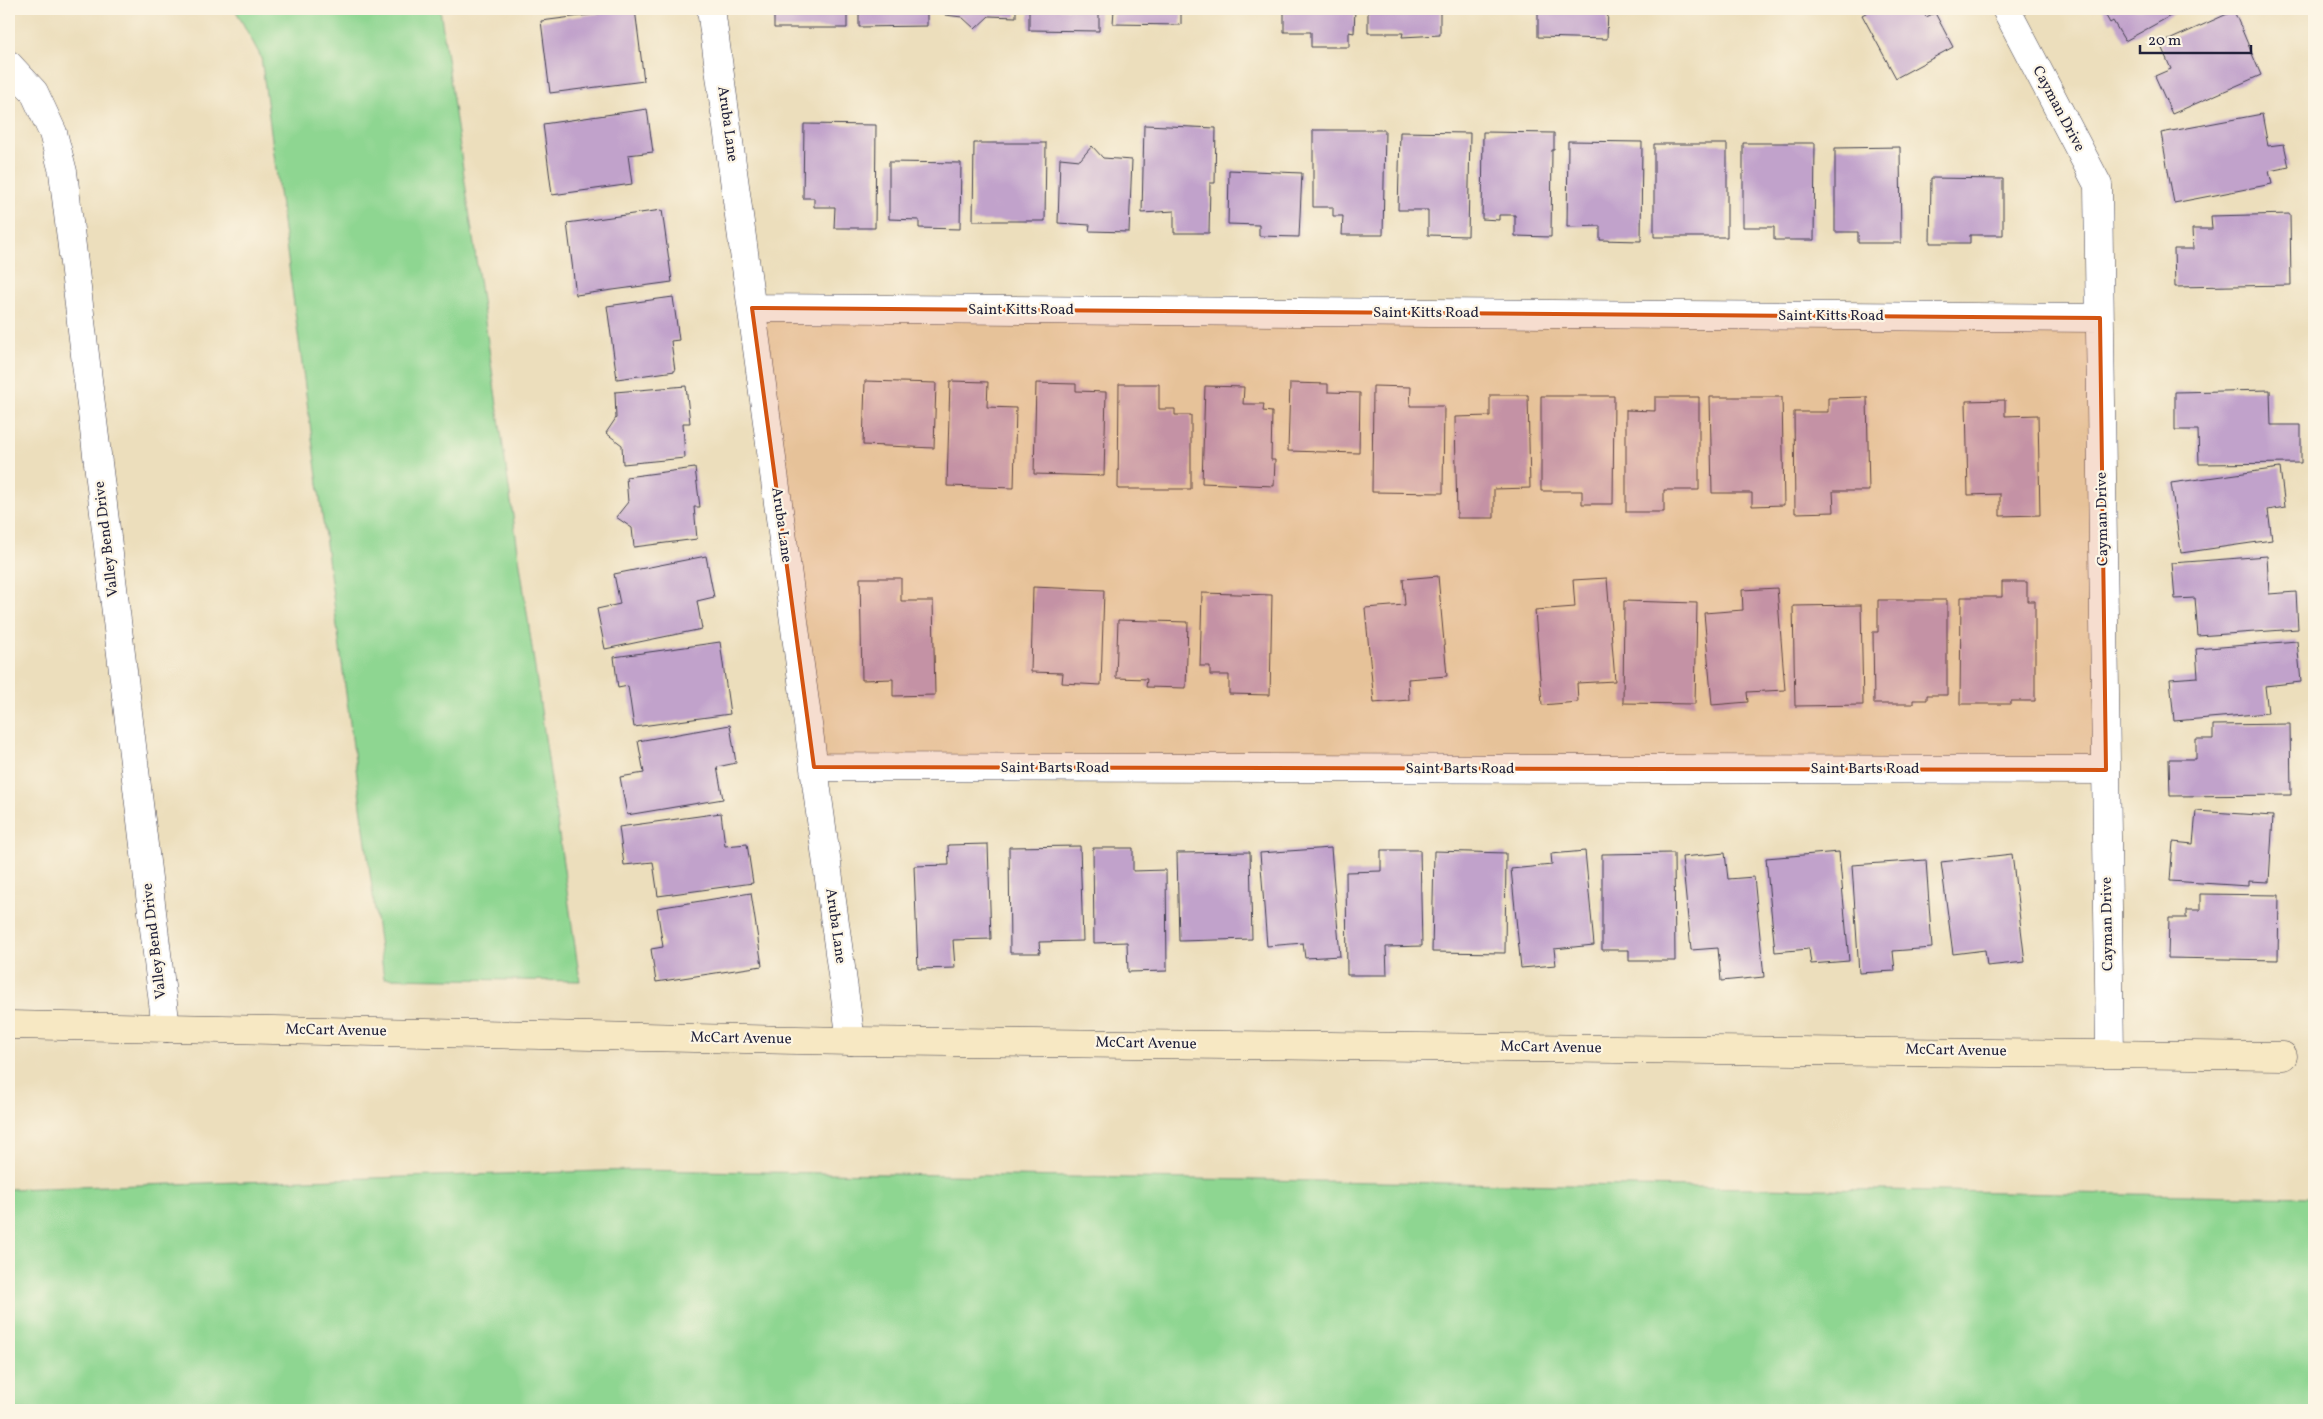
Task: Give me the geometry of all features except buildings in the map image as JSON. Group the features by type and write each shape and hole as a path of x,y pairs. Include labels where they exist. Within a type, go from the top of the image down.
{"street":[{"name":"Aruba Lane","path":"711,9 851,1041"},
{"name":"Cayman Drive","path":"2006,9 2098,185 2110,1053"},
{"name":"Valley Bend Drive","path":"9,65 34,92 53,133 63,172 166,1028"},
{"name":"Saint Kitts Road","path":"752,308 2100,318"},
{"name":"Saint Barts Road","path":"814,767 2106,770"},
{"name":"McCart Avenue","path":"9,1025 851,1041 2283,1056"}],"highlighted area":[{"path":"752,308 2100,318 2106,770 814,767"}],"green space":[{"path":"235,9 440,9 580,981 384,978 261,57"},
{"path":"635,1170 2314,1197 2314,1410 9,1410 9,1189"}]}
